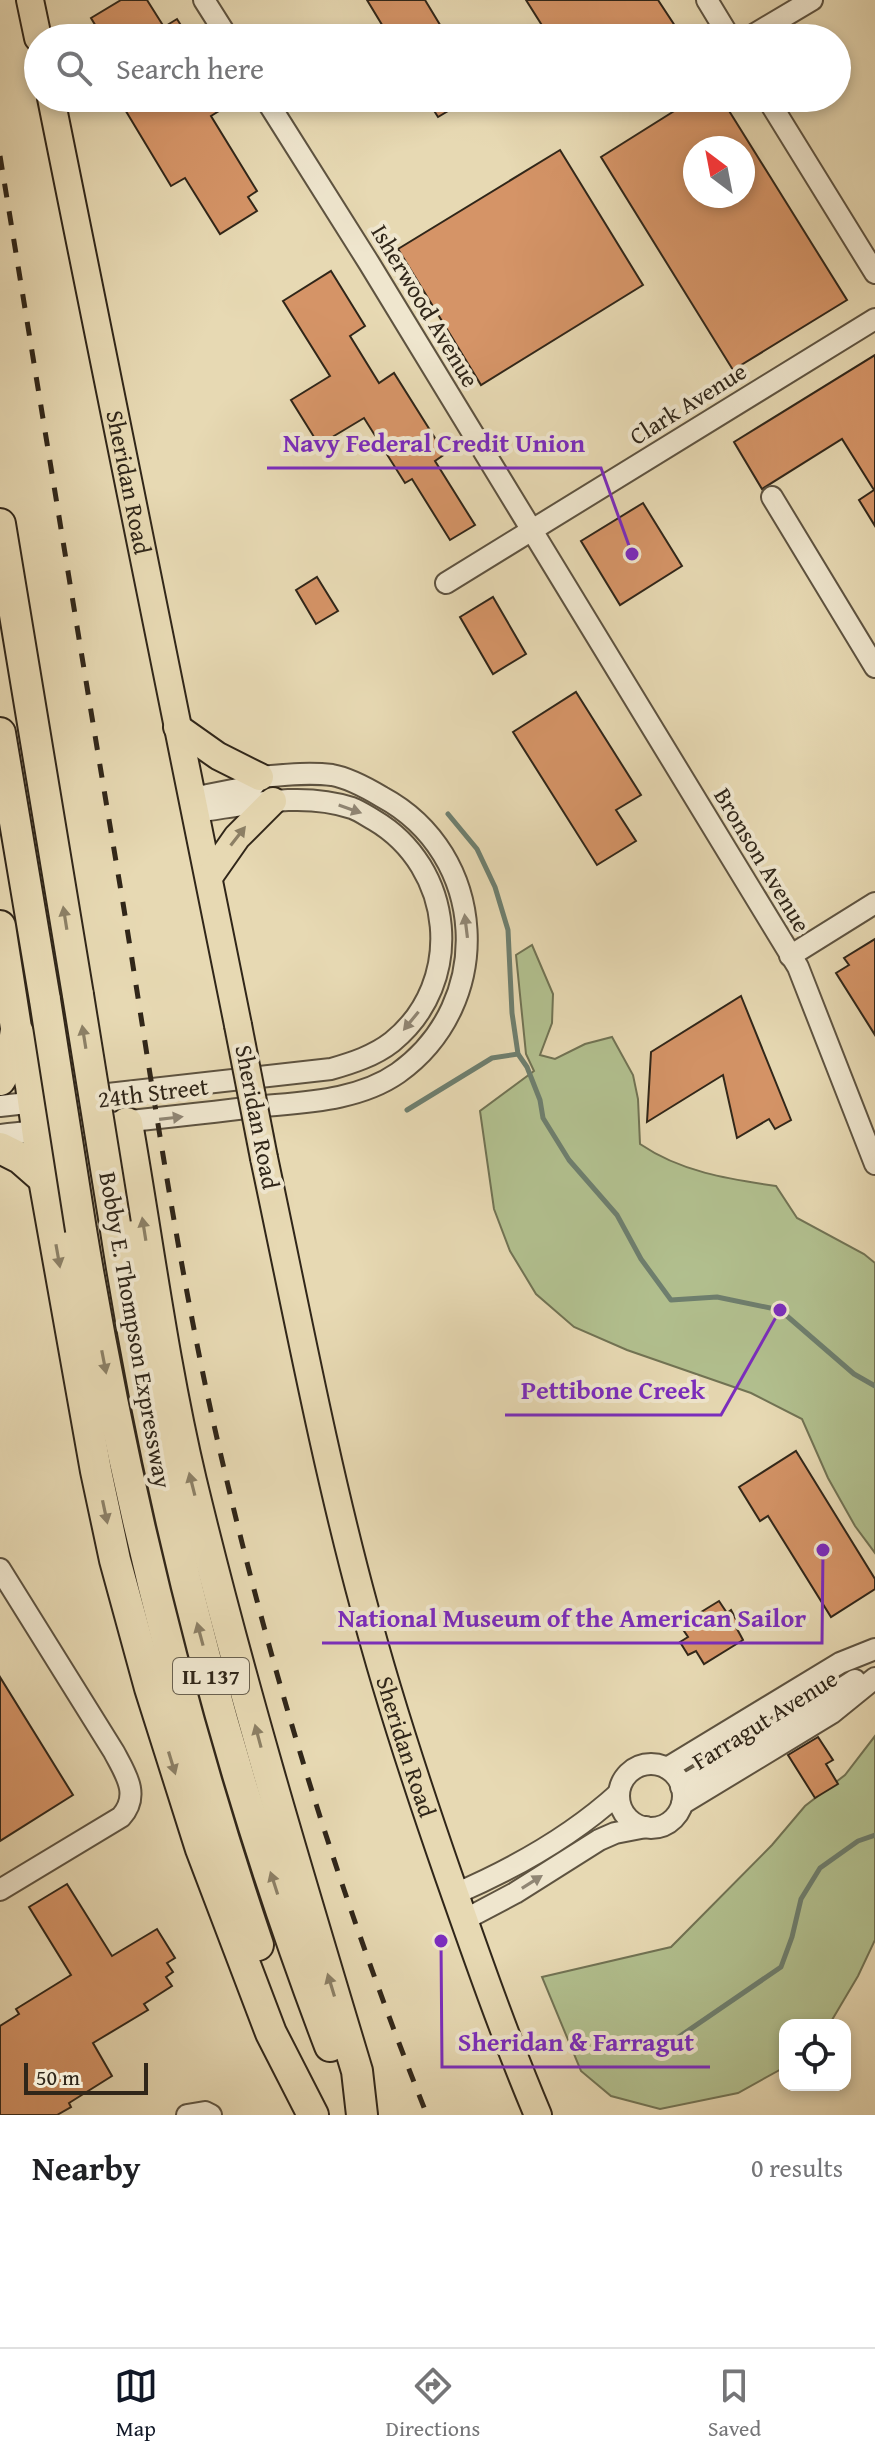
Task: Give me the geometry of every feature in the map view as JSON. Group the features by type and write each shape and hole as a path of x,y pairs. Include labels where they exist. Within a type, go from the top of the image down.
{"highway":[{"name":"Bobby E. Thompson Expressway","path":"0,524 115,1224 147,1405 179,1557 219,1705 283,1912 359,2115"},
{"name":"Bobby E. Thompson Expressway","path":"0,733 81,1230 119,1439 166,1640 237,1882 320,2115"},
{"path":"0,926 99,1486 115,1560 150,1688 196,1835 271,2033 313,2115"},
{"path":"0,1080 11,1061 16,1028"},
{"path":"127,1123 165,1358 191,1481 275,1803 357,2071 359,2115"},
{"path":"0,1148 20,1158 44,1179"}],"main road":[{"path":"30,0 35,24"},
{"name":"Sheridan Road","path":"54,112 264,1158 333,1484 409,1764 538,2115"},
{"path":"177,727 218,756 260,777"},
{"path":"209,877 237,837 273,801"}],"street":[{"path":"204,0 219,24"},
{"path":"707,0 722,24"},
{"path":"772,24 812,0"},
{"name":"Isherwood Avenue","path":"274,112 688,788"},
{"path":"776,112 875,273"},
{"name":"Clark Avenue","path":"446,583 875,319"},
{"path":"772,497 875,667"},
{"name":"24th Street","path":"0,1106 36,1117 127,1123 316,1100 364,1089 398,1072 429,1047 449,1018 463,980 468,941 464,902 450,866 428,831 399,806 363,786 334,776 302,774 260,777 253,786 194,805"},
{"name":"Bronson Avenue","path":"688,788 790,956 875,903"},
{"name":"24th Street","path":"0,1135 36,1117 331,1069 355,1062 391,1043 418,1013 435,976 442,945 440,911 434,890 419,860 404,842 385,826 355,809 300,799 194,805"},
{"path":"790,956 798,967 874,1160"},
{"path":"0,1569 114,1752 129,1780 132,1793 127,1811 121,1817 0,1890"},
{"name":"Farragut Avenue","path":"667,1768 840,1663 875,1649"},
{"name":"Farragut Avenue","path":"681,1795 875,1666"},
{"name":"Farragut Avenue","path":"681,1795 832,1713 875,1678"},
{"path":"464,1920 515,1893 599,1840 615,1833 660,1827 670,1822 681,1795 674,1774 658,1765 639,1766 623,1779 619,1793 622,1811 629,1820 646,1827"},
{"path":"455,1894 511,1867 582,1823 619,1793"},
{"path":"187,2115 205,2112 211,2115"}],"green space":[{"path":"532,945 553,994 552,1023 540,1055 555,1059 585,1044 612,1037 633,1075 638,1099 640,1144 688,1168 776,1186 797,1218 875,1263 875,1553 855,1526 828,1478 802,1419 751,1393 627,1350 574,1327 536,1294 510,1251 494,1209 480,1111 534,1071 526,1054 516,955"},
{"path":"875,1736 875,1940 833,2019 779,2019 779,2070 738,2093 660,2109 611,2096 581,2071 542,1977 671,1947 772,1845 805,1806 845,1775"}],"building":[{"path":"121,0 147,0 162,24 95,24 91,18"},
{"path":"367,0 425,0 440,24 382,24"},
{"path":"526,0 658,0 674,24 541,24"},
{"path":"126,112 217,112 211,116 257,191 248,197 257,211 220,234 185,178 171,186"},
{"path":"673,112 730,112 745,136 683,136 683,208 755,208 755,153 847,300 733,370 601,157"},
{"path":"560,150 643,285 481,385 398,249"},
{"path":"331,271 365,326 350,336 379,383 394,373 445,454 435,461 475,525 450,540 412,479 405,483 364,418 319,445 291,400 330,376 283,301"},
{"path":"875,355 875,526 859,500 874,490 842,439 762,489 734,442"},
{"path":"643,503 682,566 620,605 581,541"},
{"path":"317,577 338,611 316,624 296,590"},
{"path":"493,597 526,654 493,674 460,617"},
{"path":"576,692 641,795 616,810 636,841 597,865 513,732"},
{"path":"875,939 875,1035 836,973 849,965 844,958"},
{"path":"741,996 791,1120 775,1129 769,1119 737,1138 723,1075 647,1122 651,1052"},
{"path":"796,1451 875,1579 875,1589 831,1617 768,1516 760,1521 739,1487"},
{"path":"719,1601 727,1613 731,1610 743,1640 704,1664 696,1651 688,1655 680,1642 688,1637 680,1625"},
{"path":"0,1677 73,1795 0,1841"},
{"path":"818,1737 833,1760 826,1764 838,1784 815,1798 788,1755"},
{"path":"67,1884 112,1956 157,1929 175,1958 167,1963 173,1972 166,1977 172,1986 144,2004 148,2010 93,2043 112,2076 69,2103 71,2107 57,2115 0,2115 0,2026 19,2014 16,2009 71,1975 29,1907"}],"waterway":[{"path":"448,814 477,849 495,887 508,930 512,1013 518,1054 527,1067 540,1100 543,1118 569,1160 617,1215 641,1259 671,1300 717,1297 780,1310 854,1374 875,1386"},
{"path":"407,1110 492,1058 518,1054"},
{"path":"618,2040 670,2043 781,1967 801,1899 820,1868 858,1841 875,1835"}],"railway":[{"path":"0,156 168,1183 222,1460 264,1627 312,1792 366,1954 427,2115"}],"place":[{"name":"Navy Federal Credit Union","path":"632,554"},
{"name":"Pettibone Creek","path":"780,1310"},
{"name":"National Museum of the American Sailor","path":"823,1550"},
{"name":"Sheridan & Farragut","path":"441,1941"}]}
